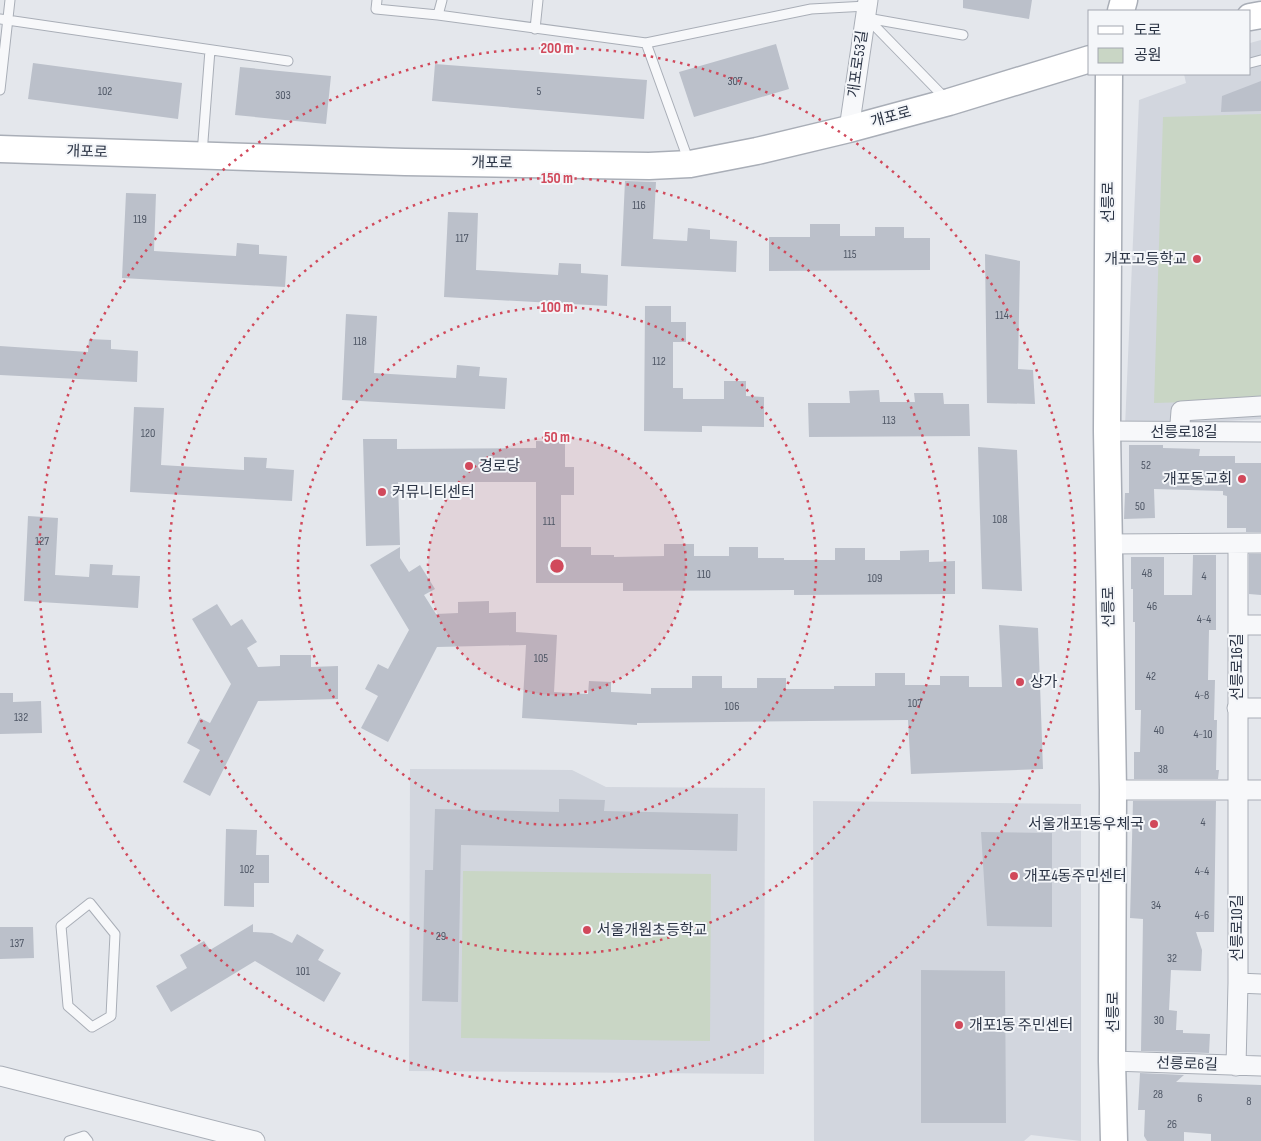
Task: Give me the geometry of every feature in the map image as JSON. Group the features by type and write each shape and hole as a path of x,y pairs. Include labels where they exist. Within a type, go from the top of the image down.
{"street":[{"name":"개포로53길","path":"849,129 868,6"},
{"name":"개포로","path":"0,149 405,162 649,166 690,164 757,151 849,129 949,102 1088,60"},
{"name":"선릉로","path":"1109,75 1107,432 1113,790 1112,1061 1114,1141"},
{"path":"1180,424 1181,411 1261,406"},
{"name":"선릉로18길","path":"1107,432 1261,432"},
{"path":"1108,544 1231,539 1261,544"},
{"name":"선릉로16길","path":"1231,539 1238,625 1237,790"},
{"path":"1238,625 1261,625"},
{"path":"1237,708 1261,708"},
{"path":"1113,790 1261,790"},
{"name":"선릉로10길","path":"1236,1066 1238,983 1237,790"},
{"path":"1238,983 1261,984"},
{"name":"선릉로6길","path":"1112,1061 1261,1066"},
{"path":"0,1076 255,1141"}],"lane":[{"path":"0,90 4,20 10,0"},
{"path":"377,0 376,9 438,15 646,42 811,5 868,6 963,35"},
{"path":"438,15 442,0"},
{"path":"535,29 538,0"},
{"path":"868,6 949,102"},
{"path":"4,20 288,61"},
{"path":"646,42 690,164"},
{"path":"202,155 210,50"},
{"path":"1231,539 1261,534"},
{"path":"90,902 115,934 111,1016 92,1027 68,1006 61,926 90,902"},
{"path":"69,1141 84,1136 88,1141"}],"shaded area":[{"name":"개포고등학교","path":"1261,40 1261,419 1125,427 1139,100 1186,83 1184,75 1251,75 1251,43"},
{"name":"서울개원초등학교","path":"410,769 572,770 606,787 765,788 764,1074 409,1071"},
{"path":"813,801 1081,804 1081,1141 1031,1135 1024,1141 814,1141"}],"green space":[{"name":"개포고등학교","path":"1261,114 1261,400 1154,403 1163,117"},
{"path":"463,871 711,874 710,1041 461,1038"}],"building":[{"path":"963,0 1032,0 1029,19 963,8"},
{"path":"776,44 789,89 694,117 679,72"},
{"path":"33,63 182,83 178,119 28,99"},
{"path":"435,64 647,80 644,119 432,101"},
{"path":"240,67 331,76 326,124 235,115"},
{"path":"1261,81 1261,111 1221,112 1222,96"},
{"path":"625,181 656,182 653,239 687,241 688,228 710,230 710,239 737,241 736,272 621,266"},
{"path":"126,193 156,194 154,251 236,256 237,243 259,245 259,254 287,256 285,287 122,278"},
{"path":"448,212 478,213 476,270 558,275 559,263 581,264 581,273 608,275 607,306 444,297"},
{"path":"810,224 840,224 840,236 875,236 875,227 904,227 904,238 930,238 930,270 769,271 769,237 810,237"},
{"path":"985,254 1020,261 1018,369 1033,370 1035,404 987,403"},
{"path":"645,306 671,306 671,322 686,322 686,342 673,342 673,388 683,388 683,399 724,399 724,381 746,381 746,396 764,397 764,427 702,426 702,432 644,431"},
{"path":"346,314 377,316 374,373 456,378 457,365 480,367 479,376 507,378 505,409 342,400"},
{"path":"89,339 111,340 111,349 138,351 137,382 0,375 0,346 88,352"},
{"path":"879,390 880,402 915,402 914,393 943,393 944,404 969,404 970,436 809,437 808,403 850,403 849,391"},
{"path":"134,407 164,408 161,465 244,470 244,457 267,458 266,468 294,470 292,501 130,492"},
{"path":"363,439 397,439 397,449 536,448 536,441 565,442 565,467 574,467 574,495 561,495 561,547 591,547 591,555 614,555 614,557 664,556 664,544 694,544 694,556 729,556 729,547 758,547 758,558 784,558 784,560 835,560 835,548 865,548 865,560 900,560 900,551 929,550 929,562 955,561 955,594 794,595 794,590 623,591 623,583 536,583 536,482 398,482 400,545 366,546"},
{"path":"1129,445 1163,445 1163,448 1200,449 1199,456 1235,456 1235,463 1261,463 1261,532 1246,532 1246,528 1227,528 1227,496 1223,495 1223,491 1154,489 1155,518 1124,519 1125,493 1129,493"},
{"path":"978,447 1017,450 1022,591 982,589"},
{"path":"28,516 58,518 55,575 89,577 90,564 113,565 112,575 140,576 138,608 24,601"},
{"path":"400,547 400,558 409,572 420,565 435,589 424,595 436,614 458,613 458,602 489,601 489,613 516,612 516,632 557,635 554,692 588,694 589,681 611,682 611,692 651,694 651,688 692,688 692,676 722,676 722,688 757,688 757,678 786,678 786,689 834,689 834,686 875,686 875,673 905,673 905,685 940,685 940,676 969,676 969,687 1002,687 999,625 1038,628 1043,769 911,774 908,720 637,723 637,725 522,718 526,645 437,647 388,742 361,728 378,696 365,689 378,664 388,669 409,630 370,565"},
{"path":"1249,554 1261,554 1261,595 1249,594"},
{"path":"1193,555 1216,555 1216,630 1209,630 1208,680 1215,680 1214,720 1217,720 1216,770 1219,770 1218,779 1134,779 1134,752 1140,752 1141,710 1135,710 1135,622 1133,622 1131,557 1164,557 1164,595 1192,595"},
{"path":"217,604 231,626 242,619 257,642 247,648 258,667 280,666 280,655 311,655 311,667 338,666 338,699 258,701 210,796 183,782 200,750 187,743 200,718 210,723 231,684 192,619"},
{"path":"0,693 13,693 13,702 41,701 42,733 0,734"},
{"path":"559,799 605,800 604,811 738,814 737,851 461,845 458,1002 422,1001 425,870 433,870 435,809 559,812"},
{"path":"1133,801 1216,801 1214,932 1196,932 1202,950 1201,971 1171,970 1169,1010 1177,1011 1176,1030 1183,1030 1183,1033 1210,1034 1209,1053 1141,1051 1143,919 1130,918"},
{"path":"226,829 257,830 256,855 269,855 269,883 254,883 254,907 224,906"},
{"path":"981,832 1052,833 1052,927 987,926"},
{"path":"253,924 253,932 272,933 292,943 297,934 324,950 318,960 341,973 324,1002 255,961 171,1012 156,986 187,968 180,955 204,941 210,950"},
{"path":"0,927 33,927 34,958 0,959"},
{"path":"921,970 1005,971 1006,1123 921,1123"},
{"path":"1140,1073 1184,1075 1176,1082 1261,1085 1261,1141 1211,1141 1211,1134 1184,1132 1184,1141 1147,1141 1144,1136 1145,1110 1138,1110"}],"place":[{"name":"개포고등학교","path":"1197,259"},
{"name":"경로당","path":"469,466"},
{"name":"개포동교회","path":"1242,479"},
{"name":"커뮤니티센터","path":"382,492"},
{"name":"상가","path":"1020,682"},
{"name":"서울개포1동우체국","path":"1154,824"},
{"name":"개포4동주민센터","path":"1014,876"},
{"name":"서울개원초등학교","path":"587,930"},
{"name":"개포1동 주민센터","path":"959,1025"}]}
